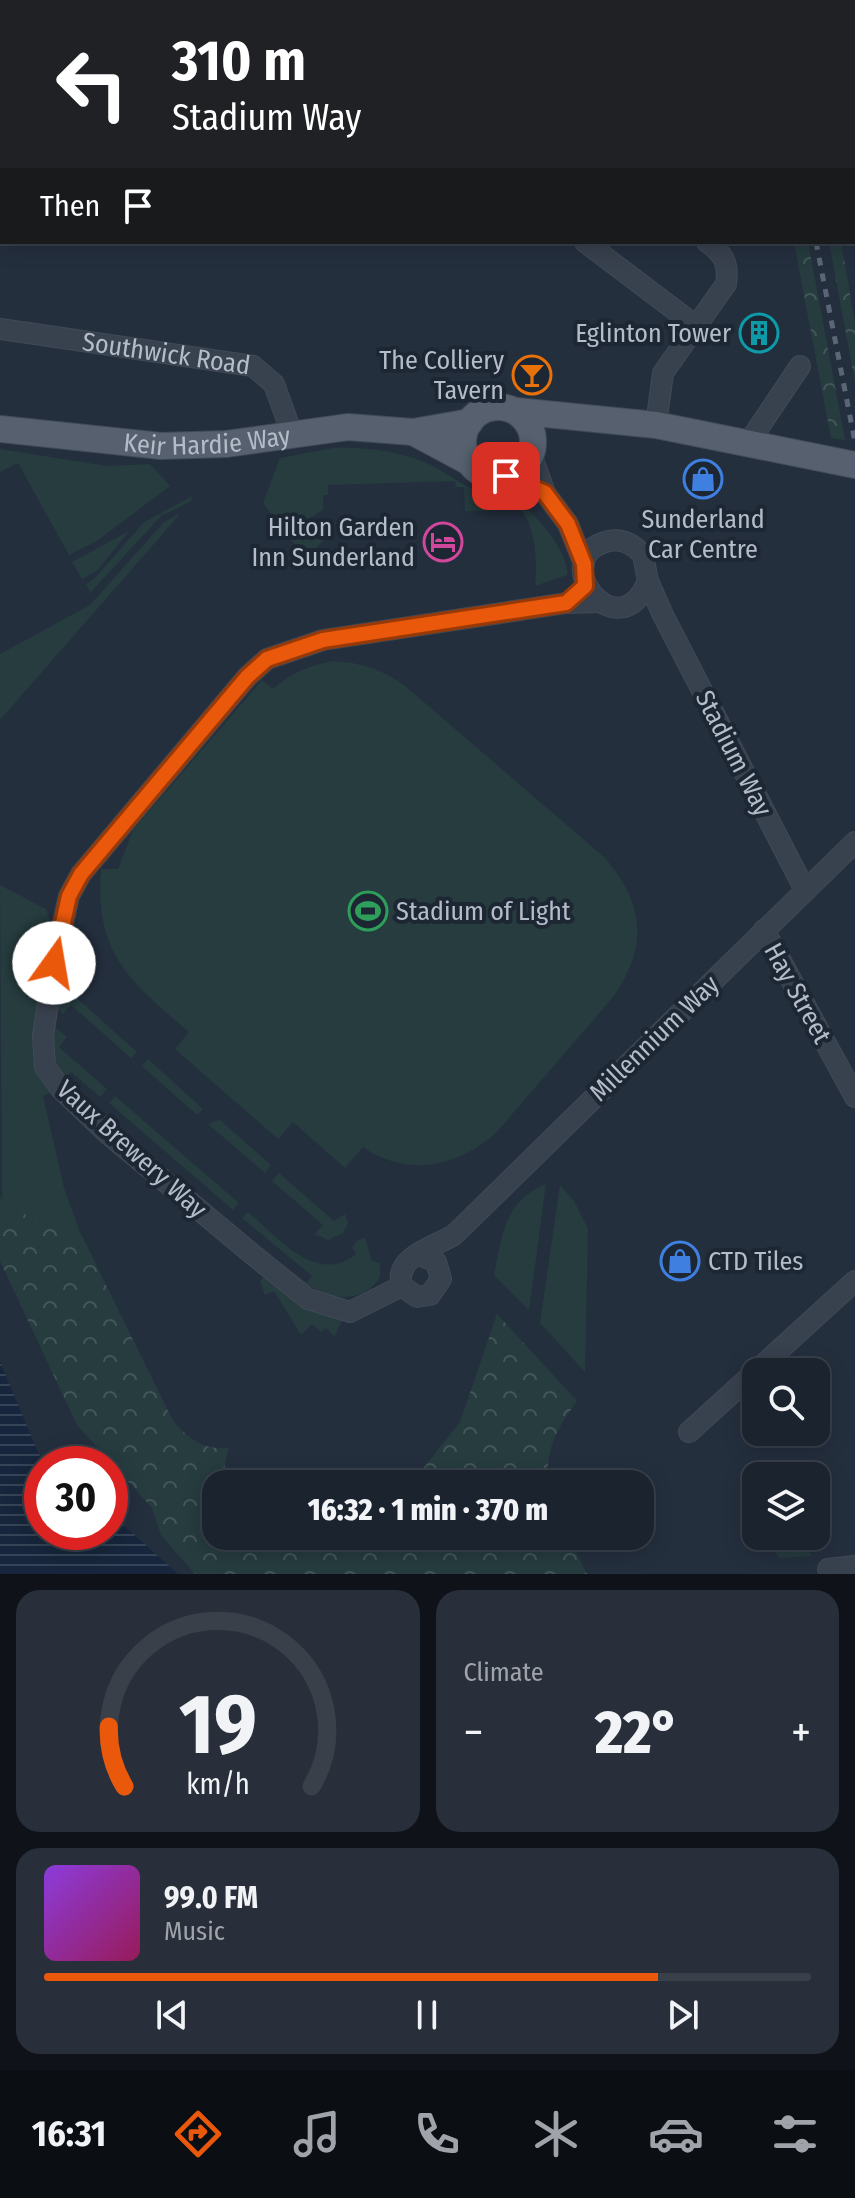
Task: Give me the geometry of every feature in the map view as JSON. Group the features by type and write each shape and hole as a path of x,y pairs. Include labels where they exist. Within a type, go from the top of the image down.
{"main road":[{"path":"471,463 463,443 470,422 476,414 495,407 656,425 846,463"},
{"path":"516,411 530,427 532,451"},
{"path":"413,432 487,475 506,476 521,468 532,451 580,416"},
{"path":"413,432 470,422"},
{"name":"Keir Hardie Way","path":"0,429 161,446 226,444 348,427 413,432"}],"street":[{"path":"588,244 696,326"},
{"path":"656,425 663,373 726,284 728,272 725,257 709,244"},
{"name":"Southwick Road","path":"0,329 253,366 274,384 292,434"},
{"path":"749,442 800,366"},
{"name":"Stadium Way","path":"532,451 545,493 568,524 592,594"},
{"name":"Stadium Way","path":"506,476 545,493"},
{"name":"Stadium Way","path":"568,524 593,538 619,540 637,548 647,563 648,581 663,615 805,890"},
{"path":"584,564 598,546 608,541"},
{"path":"592,594 619,607 638,599 648,581"},
{"name":"Vaux Brewery Way","path":"402,1286 350,1312 308,1299 107,1133 61,1089 45,1067 43,1036 69,896 81,874 247,677 267,659 323,640 566,603 592,594"},
{"path":"629,604 663,615"},
{"name":"Millennium Way","path":"420,1255 454,1235 855,842"},
{"name":"Hay Street","path":"764,930 855,1097"},
{"name":"Millennium Way","path":"439,1266 454,1235"},
{"path":"420,1255 431,1258 439,1266 441,1279 430,1295 411,1295 402,1286 401,1267 409,1258 420,1255"},
{"path":"689,1432 855,1281"},
{"path":"828,1569 855,1566"}],"green space":[{"path":"794,244 808,244 845,440 831,438"},
{"path":"829,244 841,244 855,323 855,382"},
{"path":"333,448 371,449 408,456 469,487 511,498 529,510 548,532 563,555 567,575 535,586 535,546 527,519 509,502 496,501 487,511 465,511 464,487 456,487 455,481 328,485 328,495 323,495 323,509 287,535 263,503 280,458"},
{"path":"0,449 107,466 150,464 170,486 97,541 69,555 18,463 0,472"},
{"path":"192,496 191,501 161,516 90,593 86,584 94,579 143,523"},
{"path":"181,513 0,720 0,654 90,605 164,522"},
{"path":"325,529 325,539 317,547 328,562 311,564 290,538 299,531"},
{"path":"129,531 97,571 82,579 72,562"},
{"name":"Stadium of Light","path":"333,661 371,668 404,685 604,857 617,874 634,907 637,941 633,959 614,996 496,1133 481,1145 449,1161 415,1165 397,1163 363,1147 345,1168 293,1122 278,1139 175,1049 189,1032 133,981 110,944 104,923 100,898 101,869 118,869 133,830 262,680 273,689 301,670"},
{"path":"0,885 46,909 53,930 51,1092 43,1096 64,1188 80,1232 2,1207"},
{"path":"70,977 76,982 68,990 137,1052 131,1058 71,1005 63,1014 53,1005 58,980"},
{"path":"53,1025 67,1037 59,1047 107,1089 100,1097 71,1072 62,1081 52,1070"},
{"path":"148,1059 203,1109 197,1115 142,1066"},
{"path":"115,1096 239,1203 233,1210 109,1103"},
{"path":"220,1120 271,1165 265,1173 208,1124"},
{"path":"279,1173 334,1221 345,1214 348,1223 343,1233 328,1240 315,1234 323,1225 272,1181"},
{"path":"546,1184 529,1310 494,1275 503,1233 513,1210 521,1200"},
{"path":"560,1185 574,1201 588,1229 585,1372 540,1323"},
{"path":"0,1195 3,1207 80,1232 172,1419 196,1441 211,1447 228,1448 224,1470 202,1470 202,1550 575,1550 587,1574 195,1574 161,1535 152,1508 128,1481 128,1446 96,1446 77,1425 0,1261"},
{"path":"248,1212 285,1245 312,1261 326,1264 341,1262 356,1254 352,1247 356,1241 365,1238 372,1261 380,1263 380,1277 373,1286 356,1296 335,1296 315,1289 306,1283 312,1276 242,1218"},
{"path":"264,1276 345,1315 334,1337 326,1328 321,1332 312,1324 301,1335 274,1291 265,1295 260,1282"},
{"path":"497,1314 577,1401 554,1440 549,1470 422,1470 460,1422"},
{"path":"808,1550 813,1556 780,1558 775,1552"}],"water":[{"path":"0,1362 35,1446 24,1446 24,1550 128,1550 128,1529 178,1574 0,1574"}],"railway":[{"path":"816,244 855,442"}],"place":[{"name":"Eglinton Tower","path":"759,333"},
{"name":"The Colliery Tavern","path":"532,375"},
{"name":"Sunderland Car Centre","path":"703,479"},
{"name":"Hilton Garden Inn Sunderland","path":"443,542"},
{"name":"Stadium of Light","path":"368,911"},
{"name":"CTD Tiles","path":"680,1261"}],"route":[{"path":"54,963 69,896 81,874 247,677 267,659 323,640 566,603 585,586 584,564 577,553 568,524 545,493 506,476"}]}
